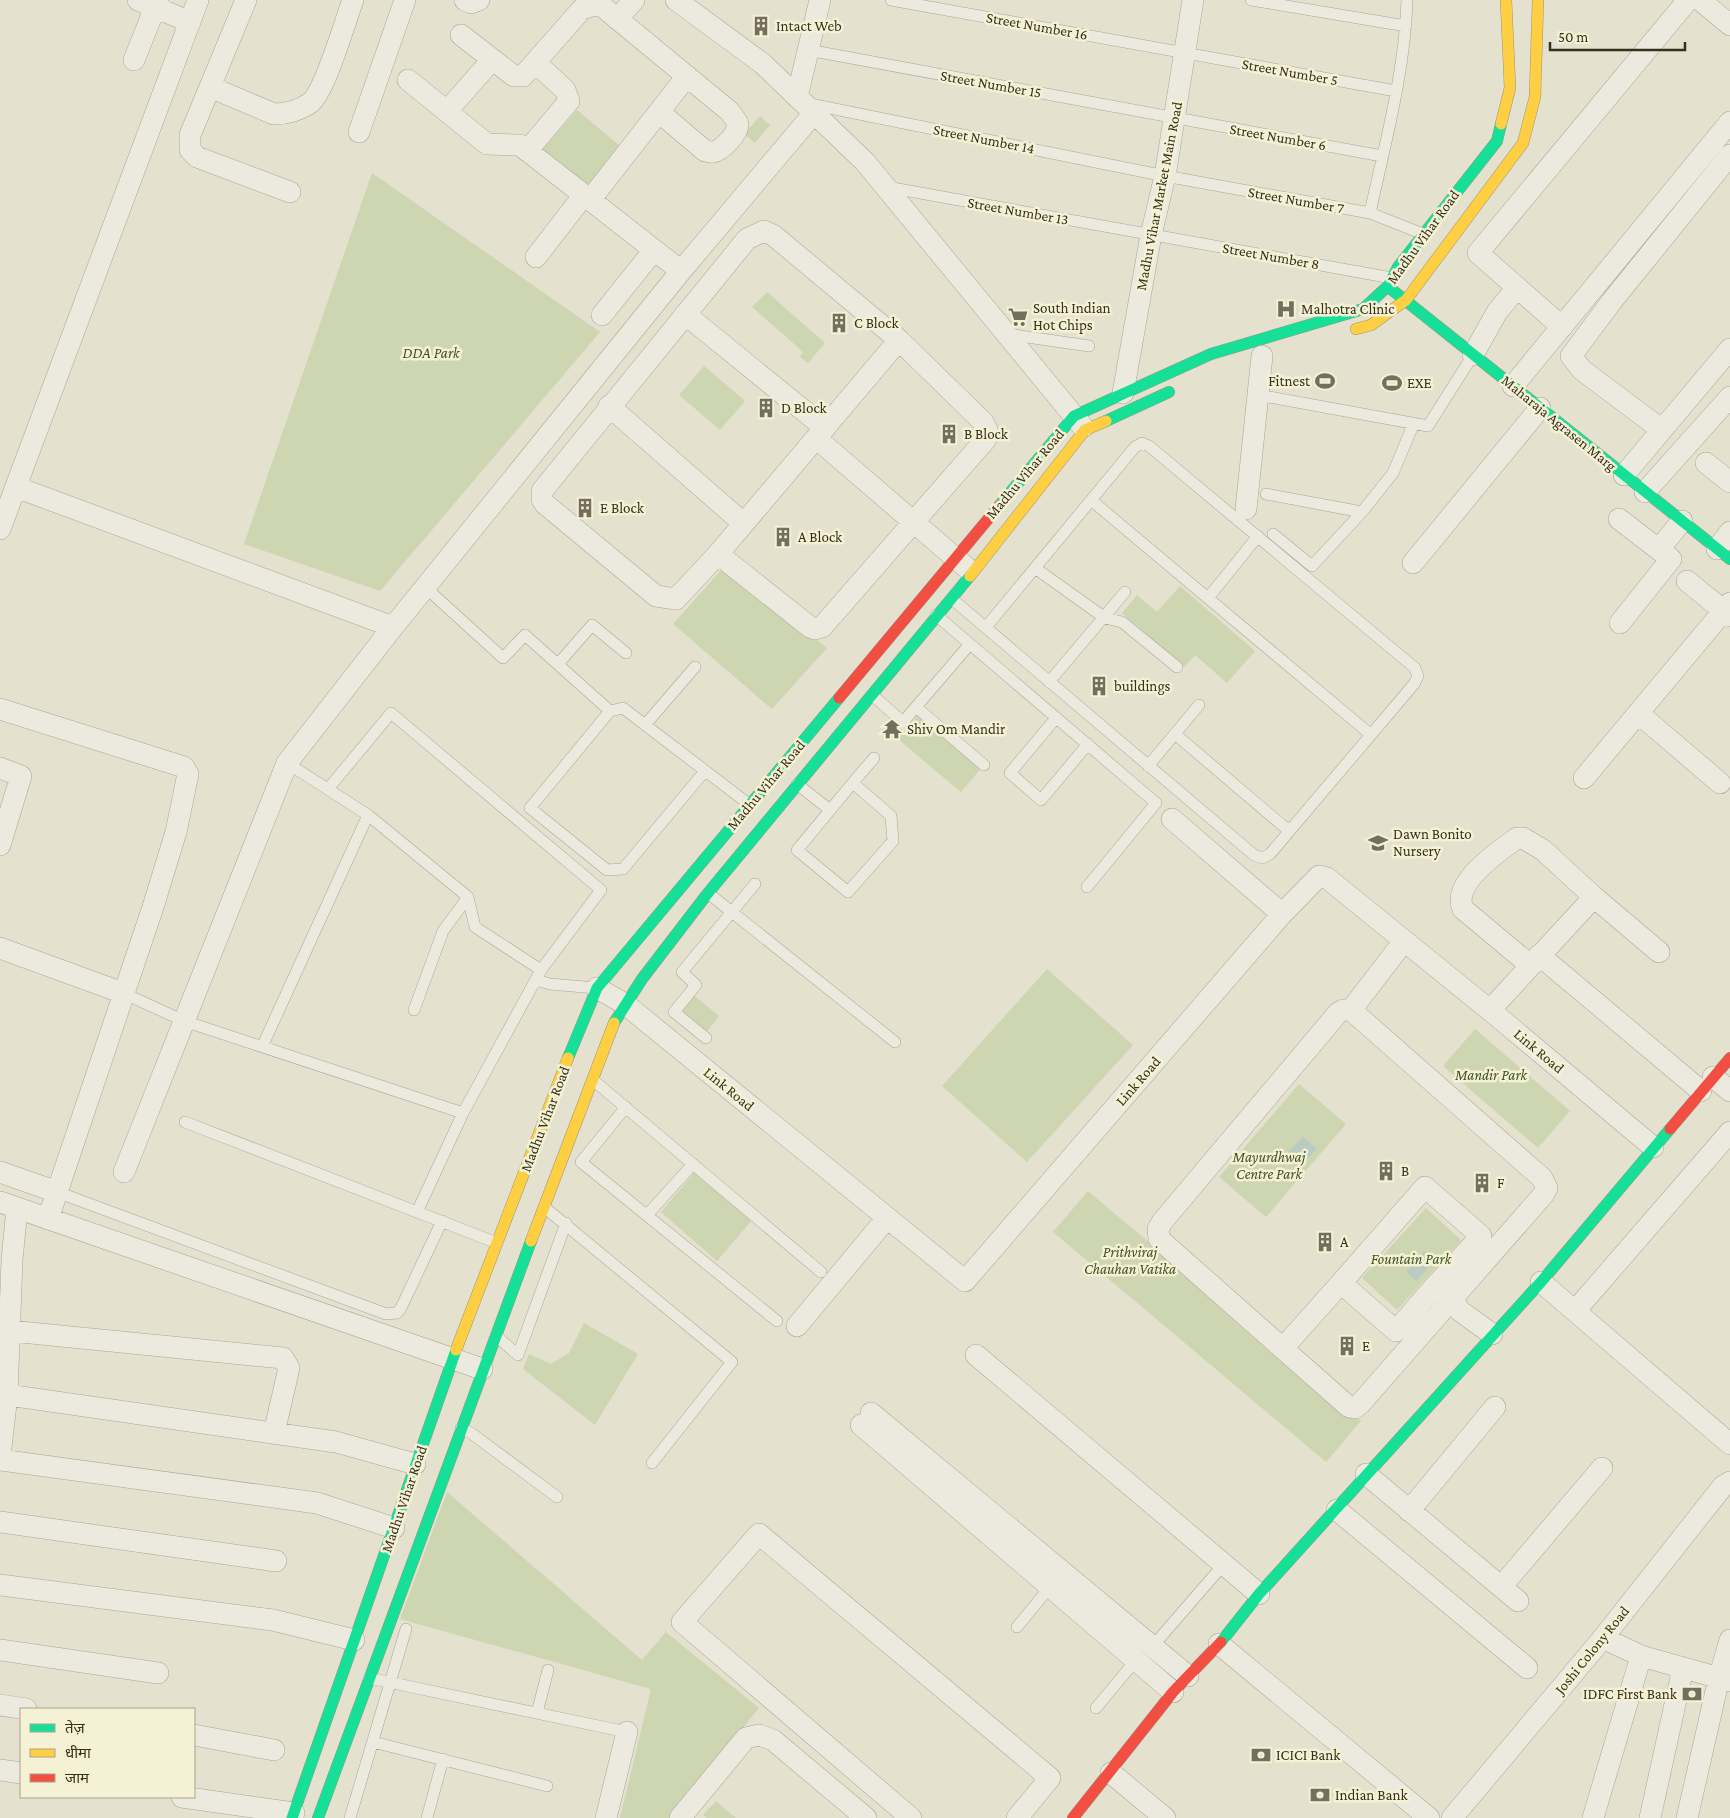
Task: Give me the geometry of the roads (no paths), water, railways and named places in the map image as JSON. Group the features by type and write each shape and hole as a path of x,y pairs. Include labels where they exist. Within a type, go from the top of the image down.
{"street":[{"path":"0,529 198,0"},
{"path":"246,0 190,135 190,150 197,156 290,192"},
{"path":"210,87 274,114 285,114 309,104 321,87 353,0"},
{"path":"359,132 405,0"},
{"path":"465,0 471,3 478,0"},
{"path":"617,19 634,0"},
{"path":"676,0 763,64 864,162 1080,423"},
{"path":"124,1172 287,763 425,587 681,271 805,104 808,50 820,0"},
{"name":"Madhu Vihar Market Main Road","path":"1123,392 1150,235 1165,176 1183,53 1193,0"},
{"name":"Madhu Vihar Road","path":"1344,332 1371,324 1406,300 1409,273 1423,234 1497,141 1510,88 1506,0"},
{"name":"Madhu Vihar Road","path":"293,1816 453,1358 583,1018 597,988 918,601 1080,423 1123,392 1211,354 1364,309 1390,282 1409,273 1523,143 1535,97 1538,0"},
{"path":"1562,327 1478,253 1688,0"},
{"path":"1700,0 1730,25"},
{"path":"134,60 150,2 190,22"},
{"path":"461,35 492,60 518,77 522,76 536,62 576,4 595,4 602,7 729,111 737,122 735,133 720,149 714,152 705,151 659,112"},
{"path":"447,111 492,60"},
{"path":"527,150 569,101 565,90 536,62"},
{"path":"536,257 659,112 687,76"},
{"path":"408,80 488,144 520,145 681,271"},
{"path":"1513,386 1730,122"},
{"path":"1662,430 1582,370 1572,356 1612,301 1730,155"},
{"path":"718,554 815,629 829,621 986,439 987,430 983,422 899,340 773,235 764,231 747,239 542,491 542,499 545,504 656,596 666,600 676,599 684,594 899,340"},
{"path":"602,315 654,250"},
{"name":"Maharaja Agrasen Marg","path":"1390,282 1406,300 1723,554"},
{"path":"1474,355 1497,312 1517,288"},
{"path":"685,314 820,433 914,523 973,572"},
{"path":"1624,475 1730,349"},
{"path":"1246,509 1262,356"},
{"name":"Madhu Vihar Road","path":"318,1818 460,1428 591,1078 606,1040 625,1004 708,892 973,572 1080,423 1180,387"},
{"path":"1645,492 1730,397"},
{"path":"610,406 744,523"},
{"path":"1413,563 1540,408"},
{"path":"1706,462 1730,482"},
{"path":"16,487 393,627"},
{"path":"1619,519 1671,558 1620,623"},
{"path":"1659,549 1682,522"},
{"path":"1723,554 1730,532"},
{"path":"1584,778 1728,610 1687,582"},
{"path":"0,709 184,767 188,774 176,832 154,907 123,993 48,1219"},
{"path":"1638,713 1720,783"},
{"path":"0,768 21,776 0,845"},
{"path":"750,805 770,817"},
{"path":"1172,819 1282,914"},
{"path":"1659,952 1594,897 1543,850 1523,838 1517,838 1484,863 1462,892 1460,903 1464,910 1707,1084 1730,1091"},
{"name":"Link Road","path":"597,988 625,1004 965,1282 1282,914 1315,878 1323,876 1490,1010 1653,1147"},
{"path":"1490,1010 1594,897"},
{"path":"1351,1010 1404,941"},
{"path":"0,948 123,993"},
{"path":"1343,1010 1351,1010 1542,1178 1547,1188 1543,1195 1452,1299 1354,1408 1349,1406 1160,1239 1158,1229 1260,1104 1338,1013 1343,1010"},
{"path":"1073,1818 1111,1773 1173,1692 1219,1644 1259,1594 1337,1510 1366,1474 1541,1282 1730,1058"},
{"path":"1575,1311 1730,1132"},
{"path":"0,1172 57,1192"},
{"path":"1283,1348 1425,1187 1482,1236 1396,1331 1341,1283"},
{"path":"0,1456 4,1394 5,1331 12,1260 9,1205 482,1369"},
{"path":"787,1323 887,1218"},
{"path":"1541,1282 1730,1444"},
{"path":"1435,1286 1452,1299 1460,1311 1492,1334"},
{"path":"5,1331 283,1358 289,1368 274,1433"},
{"path":"976,1354 1259,1594"},
{"path":"4,1394 336,1442 415,1464"},
{"path":"1409,1511 1495,1406"},
{"path":"1173,1692 1050,1587 866,1419 1188,1676"},
{"path":"0,1460 317,1503 394,1528"},
{"path":"1501,1587 1602,1468"},
{"path":"1366,1474 1518,1601"},
{"name":"Joshi Colony Road","path":"1452,1818 1602,1638 1723,1486 1730,1482"},
{"path":"1337,1510 1527,1668"},
{"path":"0,1522 276,1561"},
{"path":"911,1818 682,1622 759,1534 1050,1778 1017,1818"},
{"path":"0,1585 273,1620 354,1640"},
{"path":"1602,1638 1641,1656 1724,1680"},
{"path":"1687,1818 1724,1680 1730,1640"},
{"path":"1219,1644 1429,1818"},
{"path":"0,1650 158,1673"},
{"path":"1593,1818 1641,1656"},
{"path":"1650,1818 1683,1668"},
{"path":"343,1672 368,1678"},
{"path":"0,1706 20,1708"},
{"path":"606,1818 627,1732"},
{"path":"195,1735 274,1750"},
{"path":"680,1818 746,1738 759,1735 774,1740 866,1818"},
{"path":"0,1770 20,1773"},
{"path":"1111,1773 1165,1818"},
{"path":"188,1798 293,1816"}],"lane":[{"name":"Street Number 16","path":"891,0 1183,53"},
{"path":"1251,0 1406,26"},
{"path":"1370,213 1396,91 1406,26 1407,0"},
{"name":"Street Number 15","path":"808,50 1174,118"},
{"name":"Street Number 5","path":"1183,53 1396,91"},
{"name":"Street Number 14","path":"805,104 1165,176"},
{"name":"Street Number 6","path":"1174,118 1382,156"},
{"name":"Street Number 7","path":"1165,176 1370,213 1423,234"},
{"name":"Street Number 13","path":"885,186 1150,235"},
{"name":"Street Number 8","path":"1150,235 1390,282"},
{"path":"1007,334 1089,346"},
{"path":"1258,395 1428,426 1474,355"},
{"path":"1273,534 1312,566 1362,512 1393,473 1414,423"},
{"path":"951,598 1254,855 1262,858 1270,854 1414,684 1418,676 1415,668 1149,446 1142,443 1135,447 986,627"},
{"path":"1266,494 1362,512"},
{"path":"1091,500 1370,734"},
{"path":"1208,598 1258,536"},
{"path":"1035,568 1105,618 1122,622 1177,667"},
{"path":"425,587 504,658 525,635 610,711"},
{"path":"1049,682 1125,592"},
{"path":"918,601 1156,802 1087,887"},
{"path":"558,664 592,626 626,653"},
{"path":"871,694 903,722 970,644"},
{"path":"645,725 695,667"},
{"path":"1148,766 1200,705"},
{"path":"705,771 623,868 607,870 530,808 610,711 623,708 750,805"},
{"path":"916,708 984,765"},
{"path":"328,789 391,714 601,890 538,975 463,1114 417,1212"},
{"path":"1056,718 1010,773 1041,800 1088,744"},
{"path":"1175,734 1289,831"},
{"path":"853,783 891,816 893,841 848,892 797,850 830,810 874,758"},
{"path":"287,763 368,815 468,897 475,927 550,984 597,988"},
{"path":"797,784 830,810"},
{"path":"262,1046 368,815"},
{"path":"706,1038 674,1012 696,984 682,972 755,884"},
{"path":"708,892 895,1042"},
{"path":"414,1010 443,931 468,897"},
{"path":"123,993 184,1021 463,1114"},
{"path":"591,1078 820,1272"},
{"path":"626,1107 581,1162 787,1323"},
{"path":"185,1122 497,1243"},
{"path":"647,1215 693,1164"},
{"path":"57,1192 386,1314 397,1313 401,1308 442,1221"},
{"path":"543,1206 566,1223 732,1362 652,1463"},
{"path":"495,1334 518,1354 566,1223"},
{"path":"460,1428 557,1496"},
{"path":"1152,1647 1224,1564"},
{"path":"1017,1627 1050,1587"},
{"path":"350,1818 406,1629"},
{"path":"1096,1708 1136,1660"},
{"path":"537,1713 548,1670"},
{"path":"368,1678 391,1681 627,1732"},
{"path":"373,1742 547,1786"},
{"path":"427,1818 443,1760"}],"place":[{"name":"Intact Web","path":"761,26"},
{"name":"Malhotra Clinic","path":"1286,309"},
{"name":"South Indian Hot Chips","path":"1018,317"},
{"name":"C Block","path":"839,323"},
{"name":"Fitnest","path":"1325,381"},
{"name":"EXE","path":"1392,383"},
{"name":"D Block","path":"766,408"},
{"name":"B Block","path":"949,434"},
{"name":"E Block","path":"585,508"},
{"name":"A Block","path":"783,537"},
{"name":"buildings","path":"1099,686"},
{"name":"Shiv Om Mandir","path":"892,729"},
{"name":"Dawn Bonito Nursery","path":"1378,843"},
{"name":"B","path":"1386,1171"},
{"name":"F","path":"1482,1183"},
{"name":"A","path":"1325,1242"},
{"name":"E","path":"1347,1346"},
{"name":"IDFC First Bank","path":"1692,1694"},
{"name":"ICICI Bank","path":"1261,1755"},
{"name":"Indian Bank","path":"1320,1795"}],"park label":[{"name":"DDA Park","path":"431,353"},
{"name":"Mandir Park","path":"1491,1075"},
{"name":"Mayurdhwaj Centre Park","path":"1269,1166"},
{"name":"Fountain Park","path":"1411,1259"},
{"name":"Prithviraj Chauhan Vatika","path":"1130,1260"}]}
